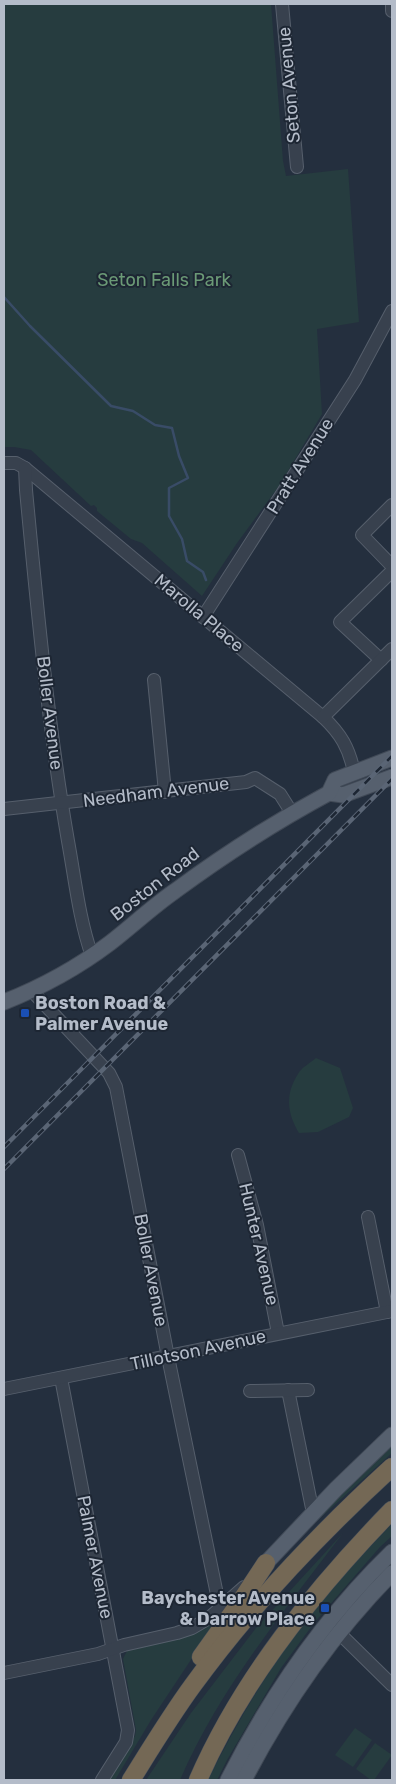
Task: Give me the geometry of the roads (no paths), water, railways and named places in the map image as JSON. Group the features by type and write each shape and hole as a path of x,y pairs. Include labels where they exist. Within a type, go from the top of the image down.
{"highway":[{"path":"134,1776 163,1728 229,1638 302,1555 392,1467"},
{"path":"198,1780 236,1708 284,1636 338,1568 392,1510"},
{"path":"134,1776 151,1732 266,1563"}],"main road":[{"name":"Boston Road","path":"329,793 335,780 392,758"},
{"name":"Boston Road","path":"4,1002 52,980 92,956 174,891 243,843 292,813 329,793 343,795 392,777"},
{"path":"266,1563 313,1513 392,1435"},
{"path":"228,1780 281,1690 334,1628 392,1552"},
{"path":"244,1780 334,1628 359,1609 392,1573"}],"street":[{"name":"Seton Avenue","path":"282,4 296,167"},
{"path":"392,4 392,11"},
{"name":"Pratt Avenue","path":"203,618 355,380 392,311"},
{"path":"4,463 16,463 25,468"},
{"name":"Marolla Place","path":"25,468 336,728 350,754 354,772"},
{"name":"Boller Avenue","path":"25,468 40,629 62,803 80,914 85,937 92,956"},
{"path":"392,505 362,534 392,566"},
{"path":"381,660 340,622 392,571"},
{"path":"323,717 392,649"},
{"path":"154,680 165,792"},
{"name":"Needham Avenue","path":"4,809 246,782 255,778 280,794 292,813"},
{"name":"Boller Avenue","path":"32,990 109,1073 116,1087 168,1357 220,1609"},
{"name":"Hunter Avenue","path":"238,1155 257,1224 278,1333"},
{"path":"368,1217 390,1311"},
{"name":"Tillotson Avenue","path":"4,1389 390,1311"},
{"name":"Palmer Avenue","path":"61,1378 128,1735 126,1742 102,1780"},
{"path":"288,1390 313,1513"},
{"path":"250,1391 308,1390"},
{"path":"4,1671 98,1654 177,1634 192,1628 220,1609 266,1563"},
{"path":"334,1628 392,1685"}],"waterway":[{"path":"4,297 30,326 111,406 133,411 155,425 172,428 179,456 188,478 169,488 169,516 182,539 187,561 203,572 206,580"}],"railway":[{"path":"4,1147 392,756"},
{"path":"4,1169 392,779"}],"place":[{"name":"Boston Road & Palmer Avenue","path":"25,1013"},
{"name":"Baychester Avenue & Darrow Place","path":"325,1608"}],"park label":[{"name":"Seton Falls Park","path":"164,280"}]}
